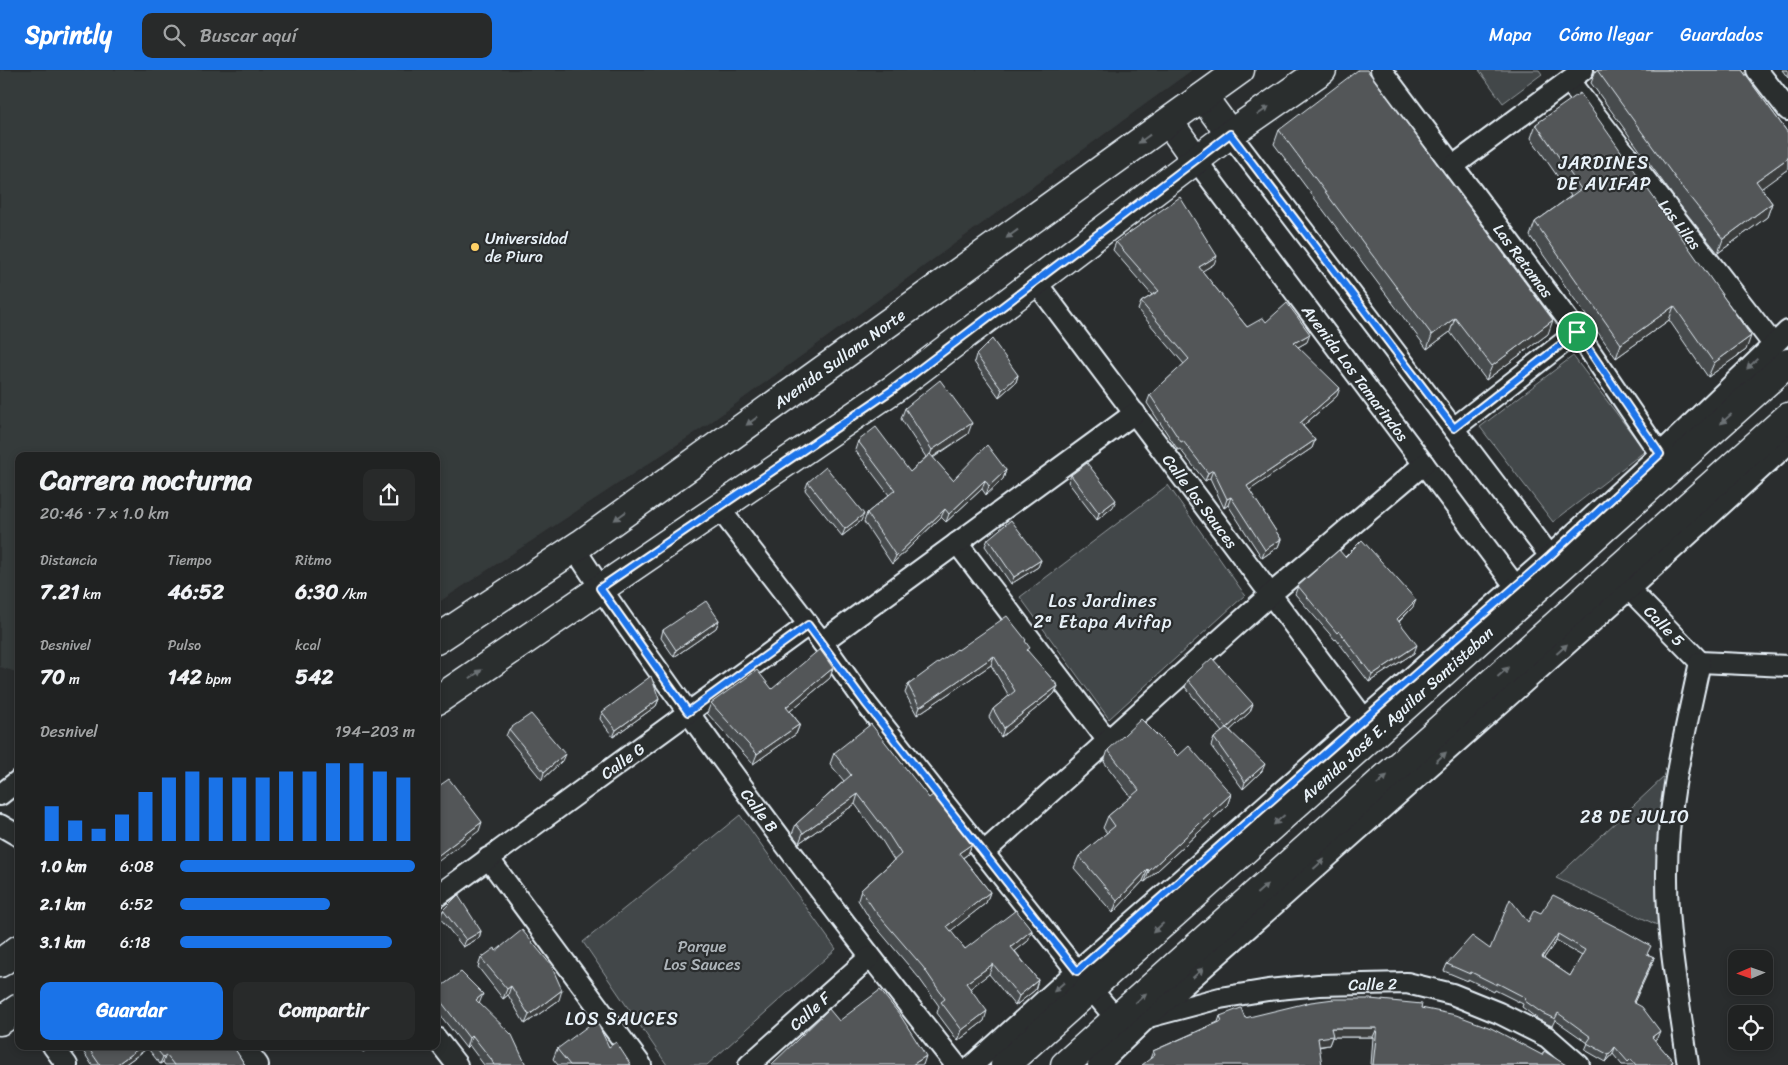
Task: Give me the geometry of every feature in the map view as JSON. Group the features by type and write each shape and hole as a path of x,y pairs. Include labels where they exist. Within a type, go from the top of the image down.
{"main road":[{"name":"Avenida Sullana Norte","path":"440,637 575,549 1240,70"},
{"path":"440,698 895,388 1230,134 1322,70"},
{"path":"1203,97 1230,134"},
{"path":"1168,122 1196,160"},
{"name":"Avenida José E. Aguilar Santisteban","path":"1005,1065 1084,980 1559,566 1780,354"},
{"path":"1066,1065 1124,1027 1788,417"},
{"path":"0,964 15,952"},
{"path":"0,1022 15,1011"}],"street":[{"name":"Las Retamas","path":"1381,70 1577,332 1660,454"},
{"path":"1758,70 1788,110"},
{"path":"1453,166 1576,75"},
{"name":"Las Lilas","path":"1576,75 1780,354"},
{"path":"1230,134 1550,556"},
{"name":"Avenida Los Tamarindos","path":"1196,160 1516,586"},
{"name":"Calle los Sauces","path":"1035,281 1365,720"},
{"name":"Avenida José E. Aguilar Santisteban","path":"973,1065 1084,980 1365,720 1550,556 1660,454 1780,354 1788,331"},
{"path":"1454,428 1577,332"},
{"path":"822,642 1134,413"},
{"path":"1098,1065 1124,1027 1148,1017 1629,589 1788,444"},
{"path":"983,853 1271,594 1424,464"},
{"path":"719,508 822,642 867,705 1084,980 1124,1027"},
{"path":"957,543 1108,741"},
{"name":"Calle B","path":"575,549 600,588 759,810 870,957 956,1065"},
{"name":"Calle 5","path":"1629,589 1700,662"},
{"name":"Calle G","path":"440,894 808,625"},
{"path":"1688,1065 1670,932 1667,880 1669,830 1682,747 1700,662 1788,666"},
{"path":"0,795 15,783"},
{"path":"0,825 15,834"},
{"path":"488,858 641,1065"},
{"name":"Calle F","path":"749,1065 870,957"},
{"name":"Calle 2","path":"1148,1017 1220,998 1268,990 1320,985 1407,984 1452,994 1499,1013 1546,1037 1579,1065"},
{"path":"440,1043 457,1065"},
{"path":"56,1050 67,1065"},
{"path":"247,1050 258,1065"}],"shaded area":[{"name":"Universidad de Piura","path":"0,70 1192,70 707,425 440,601 440,452 15,452 15,672 0,667"}],"green space":[{"path":"1479,70 1539,70 1542,74 1503,103"},
{"path":"1573,356 1645,451 1553,522 1480,427"},
{"path":"1168,485 1245,595 1109,719 1020,597"},
{"path":"1665,776 1657,925 1556,878"},
{"name":"Parque Los Sauces","path":"740,815 836,949 707,1065 667,1065 583,942"}],"building":[{"path":"1358,70 1367,70 1553,320 1492,366 1455,318 1432,335 1279,130"},
{"path":"1597,70 1742,70 1788,133 1788,158 1756,181 1772,203 1723,239 1681,186"},
{"path":"1580,93 1751,336 1714,363 1674,306 1621,344 1535,222 1581,189 1536,124"},
{"path":"1180,197 1217,256 1199,267 1247,327 1263,318 1266,322 1287,303 1310,334 1294,343 1340,388 1300,423 1315,440 1247,486 1281,539 1265,550 1231,497 1227,499 1213,470 1208,473 1183,441 1181,442 1150,395 1189,359 1141,302 1159,291 1116,242"},
{"path":"992,339 1018,375 1002,390 976,355"},
{"path":"940,380 972,423 932,450 905,408"},
{"path":"876,427 910,472 930,454 953,480 987,445 1006,470 989,486 985,480 949,514 945,509 896,556 867,513 895,490 858,441"},
{"path":"1087,463 1116,500 1099,513 1071,475"},
{"path":"826,467 864,514 845,529 808,482"},
{"path":"1011,520 1041,560 1014,577 988,539"},
{"path":"1362,540 1416,600 1397,619 1417,645 1372,675 1339,631 1337,633 1298,586 1339,550 1345,557"},
{"path":"706,601 719,620 676,650 663,630"},
{"path":"1007,616 1026,640 1030,648 1027,650 1058,686 1004,728 993,709 1015,691 994,656 920,707 908,685 957,649"},
{"path":"820,649 833,668 786,707 800,724 757,754 711,703 757,670 772,689"},
{"path":"1212,658 1253,704 1227,728 1188,680"},
{"path":"651,676 659,699 616,730 602,712"},
{"path":"531,714 565,754 544,772 509,729"},
{"path":"1141,719 1178,756 1189,746 1231,794 1149,871 1148,869 1117,901 1079,856 1115,826 1108,816 1139,790 1108,750"},
{"path":"871,724 929,798 934,794 972,844 959,853 990,892 947,926 965,949 1016,910 1032,930 1011,947 1038,980 1019,996 993,964 966,983 987,1011 962,1030 941,1002 945,999 923,967 875,911 861,890 901,854 858,794 803,833 796,824 851,775 834,753"},
{"path":"1227,728 1265,764 1245,782 1214,738"},
{"path":"449,779 482,822 440,854 440,785"},
{"path":"458,895 481,931 466,940 443,910"},
{"path":"1553,895 1651,946 1647,954 1654,957 1633,1002 1642,1007 1660,1031 1652,1037 1673,1061 1670,1065 1636,1065 1631,1059 1628,1062 1615,1047 1609,1055 1587,1043 1591,1037 1558,1013 1555,1019 1542,1013 1525,1001 1526,998 1497,983 1497,985 1471,972 1470,974 1447,964 1472,936 1490,949 1510,899 1528,922 1534,910 1541,913","holes":["1558,934 1585,950 1570,976 1542,957"]},
{"path":"522,930 551,965 562,990 529,1015 511,986 507,989 481,958 495,948 496,951"},
{"path":"461,972 483,994 476,1000 512,1035 526,1065 494,1065 472,1035 469,1038 440,1000 440,987"},
{"path":"880,990 900,1015 926,1056 912,1065 771,1065 829,1009 839,1021"},
{"path":"1334,999 1370,999 1422,1004 1421,1008 1456,1015 1491,1028 1542,1055 1544,1051 1566,1065 1373,1065 1377,1028 1331,1028 1333,1036 1318,1038 1322,1065 1142,1065 1155,1055 1153,1051 1222,1021 1220,1016 1241,1008 1245,1018 1311,1002"},
{"path":"596,1020 609,1047 616,1042 631,1065 570,1065 557,1049"},
{"path":"90,1050 137,1050 116,1065 100,1065"},
{"path":"157,1050 236,1050 245,1065 174,1065 166,1055 163,1057"}],"place":[{"name":"Universidad de Piura","path":"475,247"}],"district":[{"name":"JARDINES DE AVIFAP","path":"1604,174"},
{"name":"Los Jardines 2ª Etapa Avifap","path":"1103,611"},
{"name":"28 DE JULIO","path":"1635,817"},
{"name":"LOS SAUCES","path":"622,1019"}],"route":[{"path":"1230,134 1454,428 1577,332 1660,454 1550,556 1077,971 867,705 808,625 688,712 600,588 895,388 1230,134"}]}
